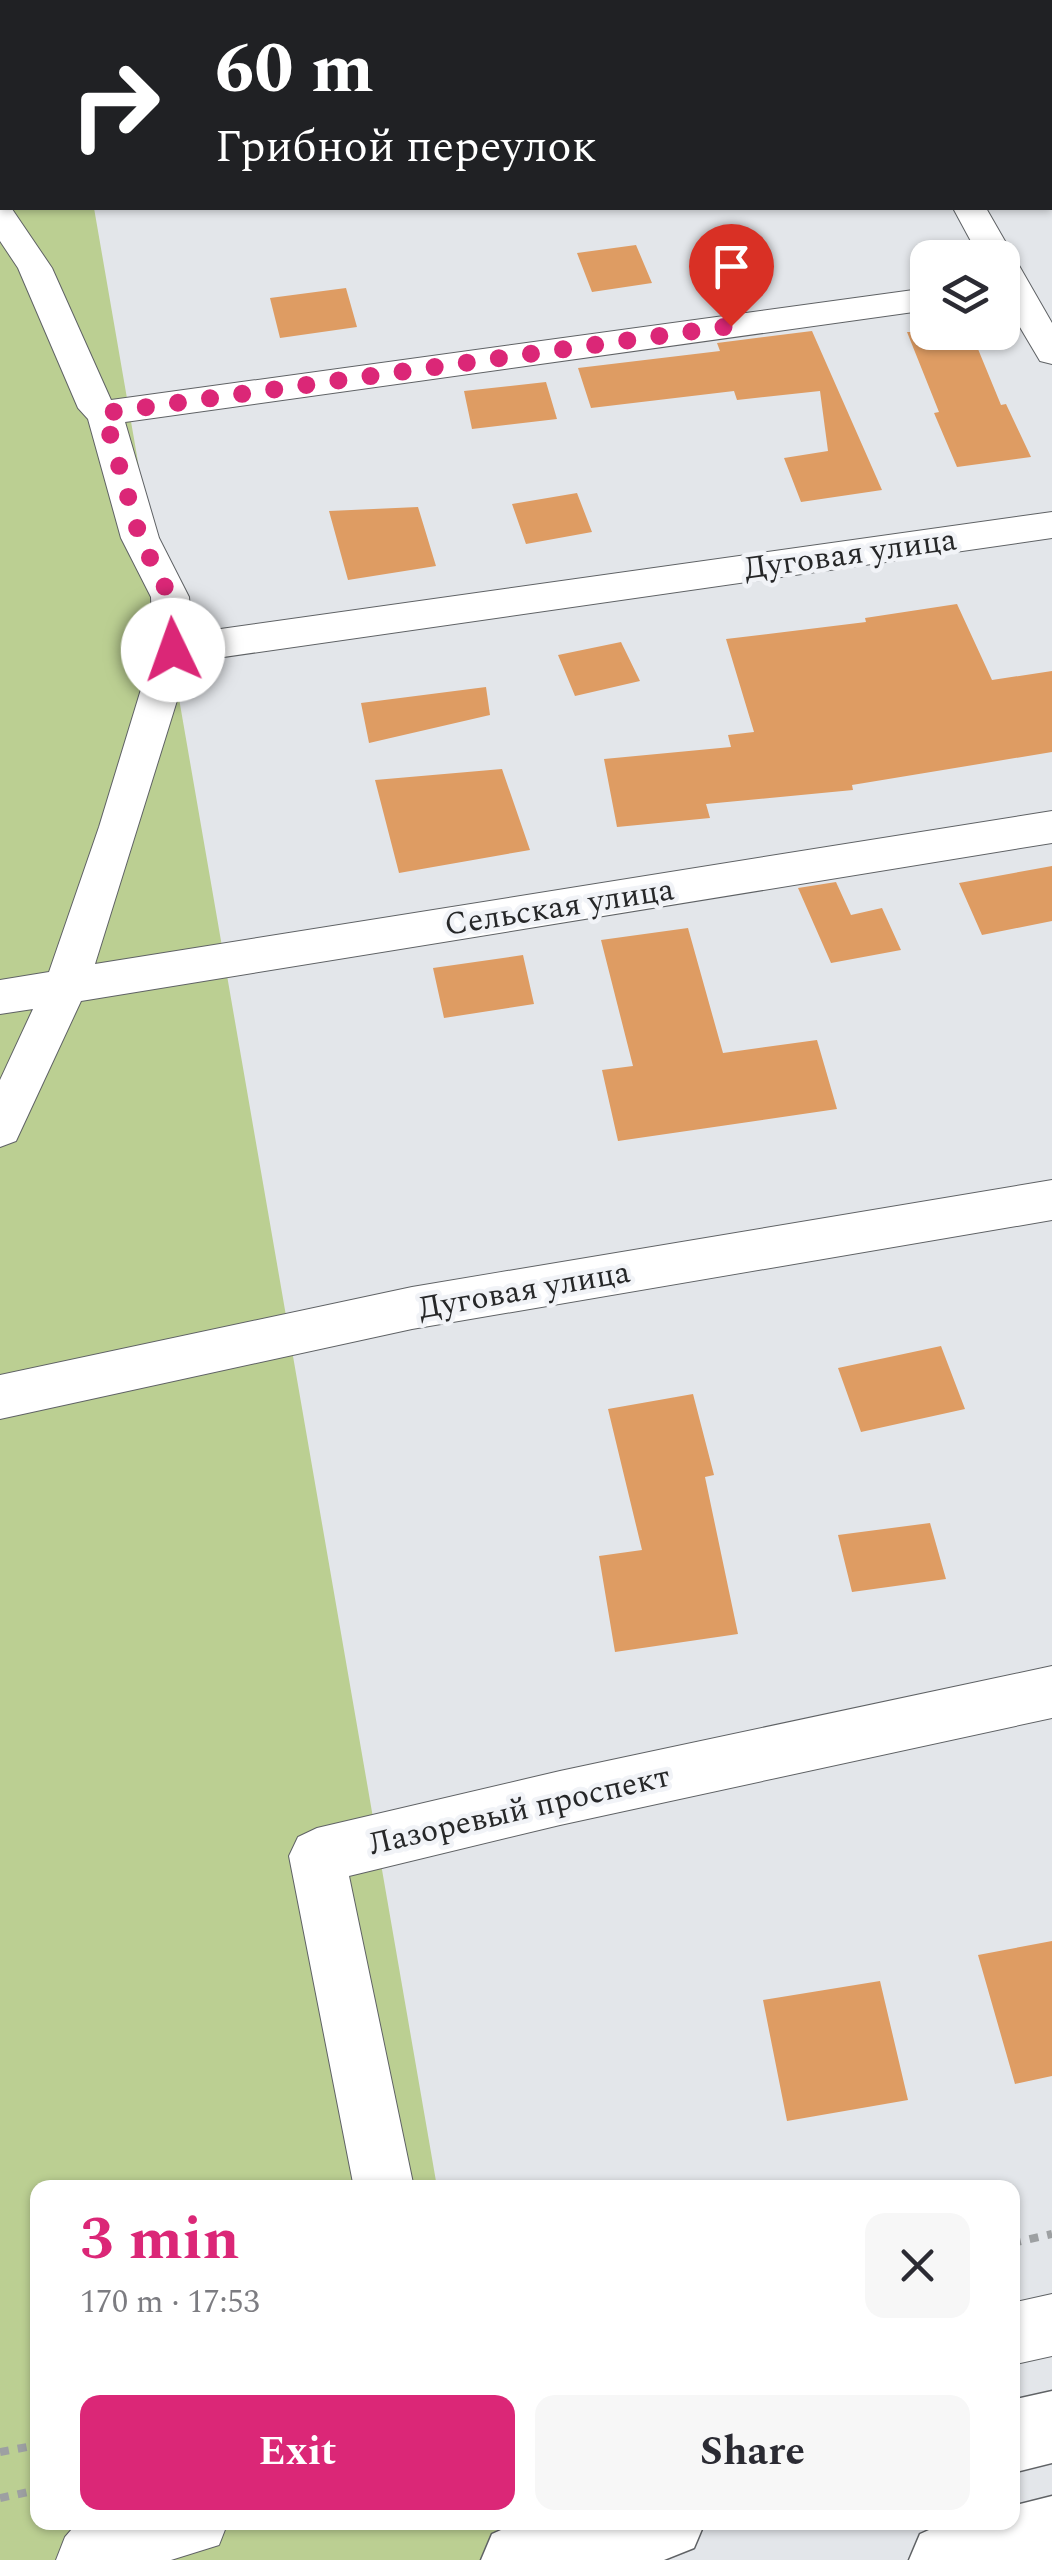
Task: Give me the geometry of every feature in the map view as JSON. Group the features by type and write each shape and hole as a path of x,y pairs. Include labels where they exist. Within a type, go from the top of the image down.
{"street":[{"path":"970,210 986,240"},
{"path":"0,214 35,268 96,408 104,413 910,301"},
{"path":"1020,301 1052,353"},
{"path":"0,1128 66,986 120,827 173,650 170,597 140,538 104,413"},
{"name":"Дуговая улица","path":"173,650 1052,525"},
{"name":"Сельская улица","path":"0,997 1052,826"},
{"name":"Дуговая улица","path":"0,1397 412,1308 1052,1200"},
{"name":"Лазоревый проспект","path":"382,2180 317,1856 560,1798 1052,1692"},
{"path":"1020,2332 1052,2325"},
{"path":"1020,2434 1052,2427"},
{"path":"88,2560 102,2544 162,2530"},
{"path":"518,2560 636,2530"},
{"path":"946,2560 1052,2533"}],"path":[{"path":"1020,2241 1052,2234"},
{"path":"0,2452 30,2446"},
{"path":"0,2498 30,2492"}],"green space":[{"path":"0,210 94,210 436,2180 30,2180 30,2530 496,2530 502,2560 0,2560"}],"building":[{"path":"636,245 652,283 592,292 577,253"},
{"path":"346,288 357,327 280,338 270,298"},
{"path":"812,331 882,490 801,502 784,458 828,451 820,391 737,400 734,391 591,408 578,368 720,351 717,343"},
{"path":"914,350 978,350 1001,405 1006,404 1031,457 957,467 934,413 939,412"},
{"path":"546,382 557,419 472,429 464,391"},
{"path":"577,493 592,532 526,544 512,504"},
{"path":"418,507 436,566 348,580 329,511"},
{"path":"957,604 992,680 1052,671 1052,752 852,785 853,790 706,804 710,818 617,827 604,759 731,747 728,735 754,732 726,639 866,622 865,618"},
{"path":"621,642 640,681 575,696 558,655"},
{"path":"486,687 490,715 369,743 361,703"},
{"path":"502,769 530,850 399,873 375,780"},
{"path":"1052,866 1052,921 982,935 959,883"},
{"path":"836,882 851,915 882,908 901,950 831,963 798,888"},
{"path":"688,928 723,1053 817,1040 837,1109 618,1141 602,1070 633,1066 601,940"},
{"path":"523,955 534,1004 444,1018 433,968"},
{"path":"941,1346 965,1409 861,1432 838,1368"},
{"path":"693,1394 714,1475 705,1477 738,1634 615,1652 599,1556 642,1550 608,1409"},
{"path":"930,1523 946,1579 852,1592 838,1535"},
{"path":"1052,1941 1052,2076 1015,2084 978,1955"},
{"path":"880,1981 908,2100 787,2121 763,2000"}],"route":[{"path":"173,650 170,597 140,538 104,413 731,326"}]}
